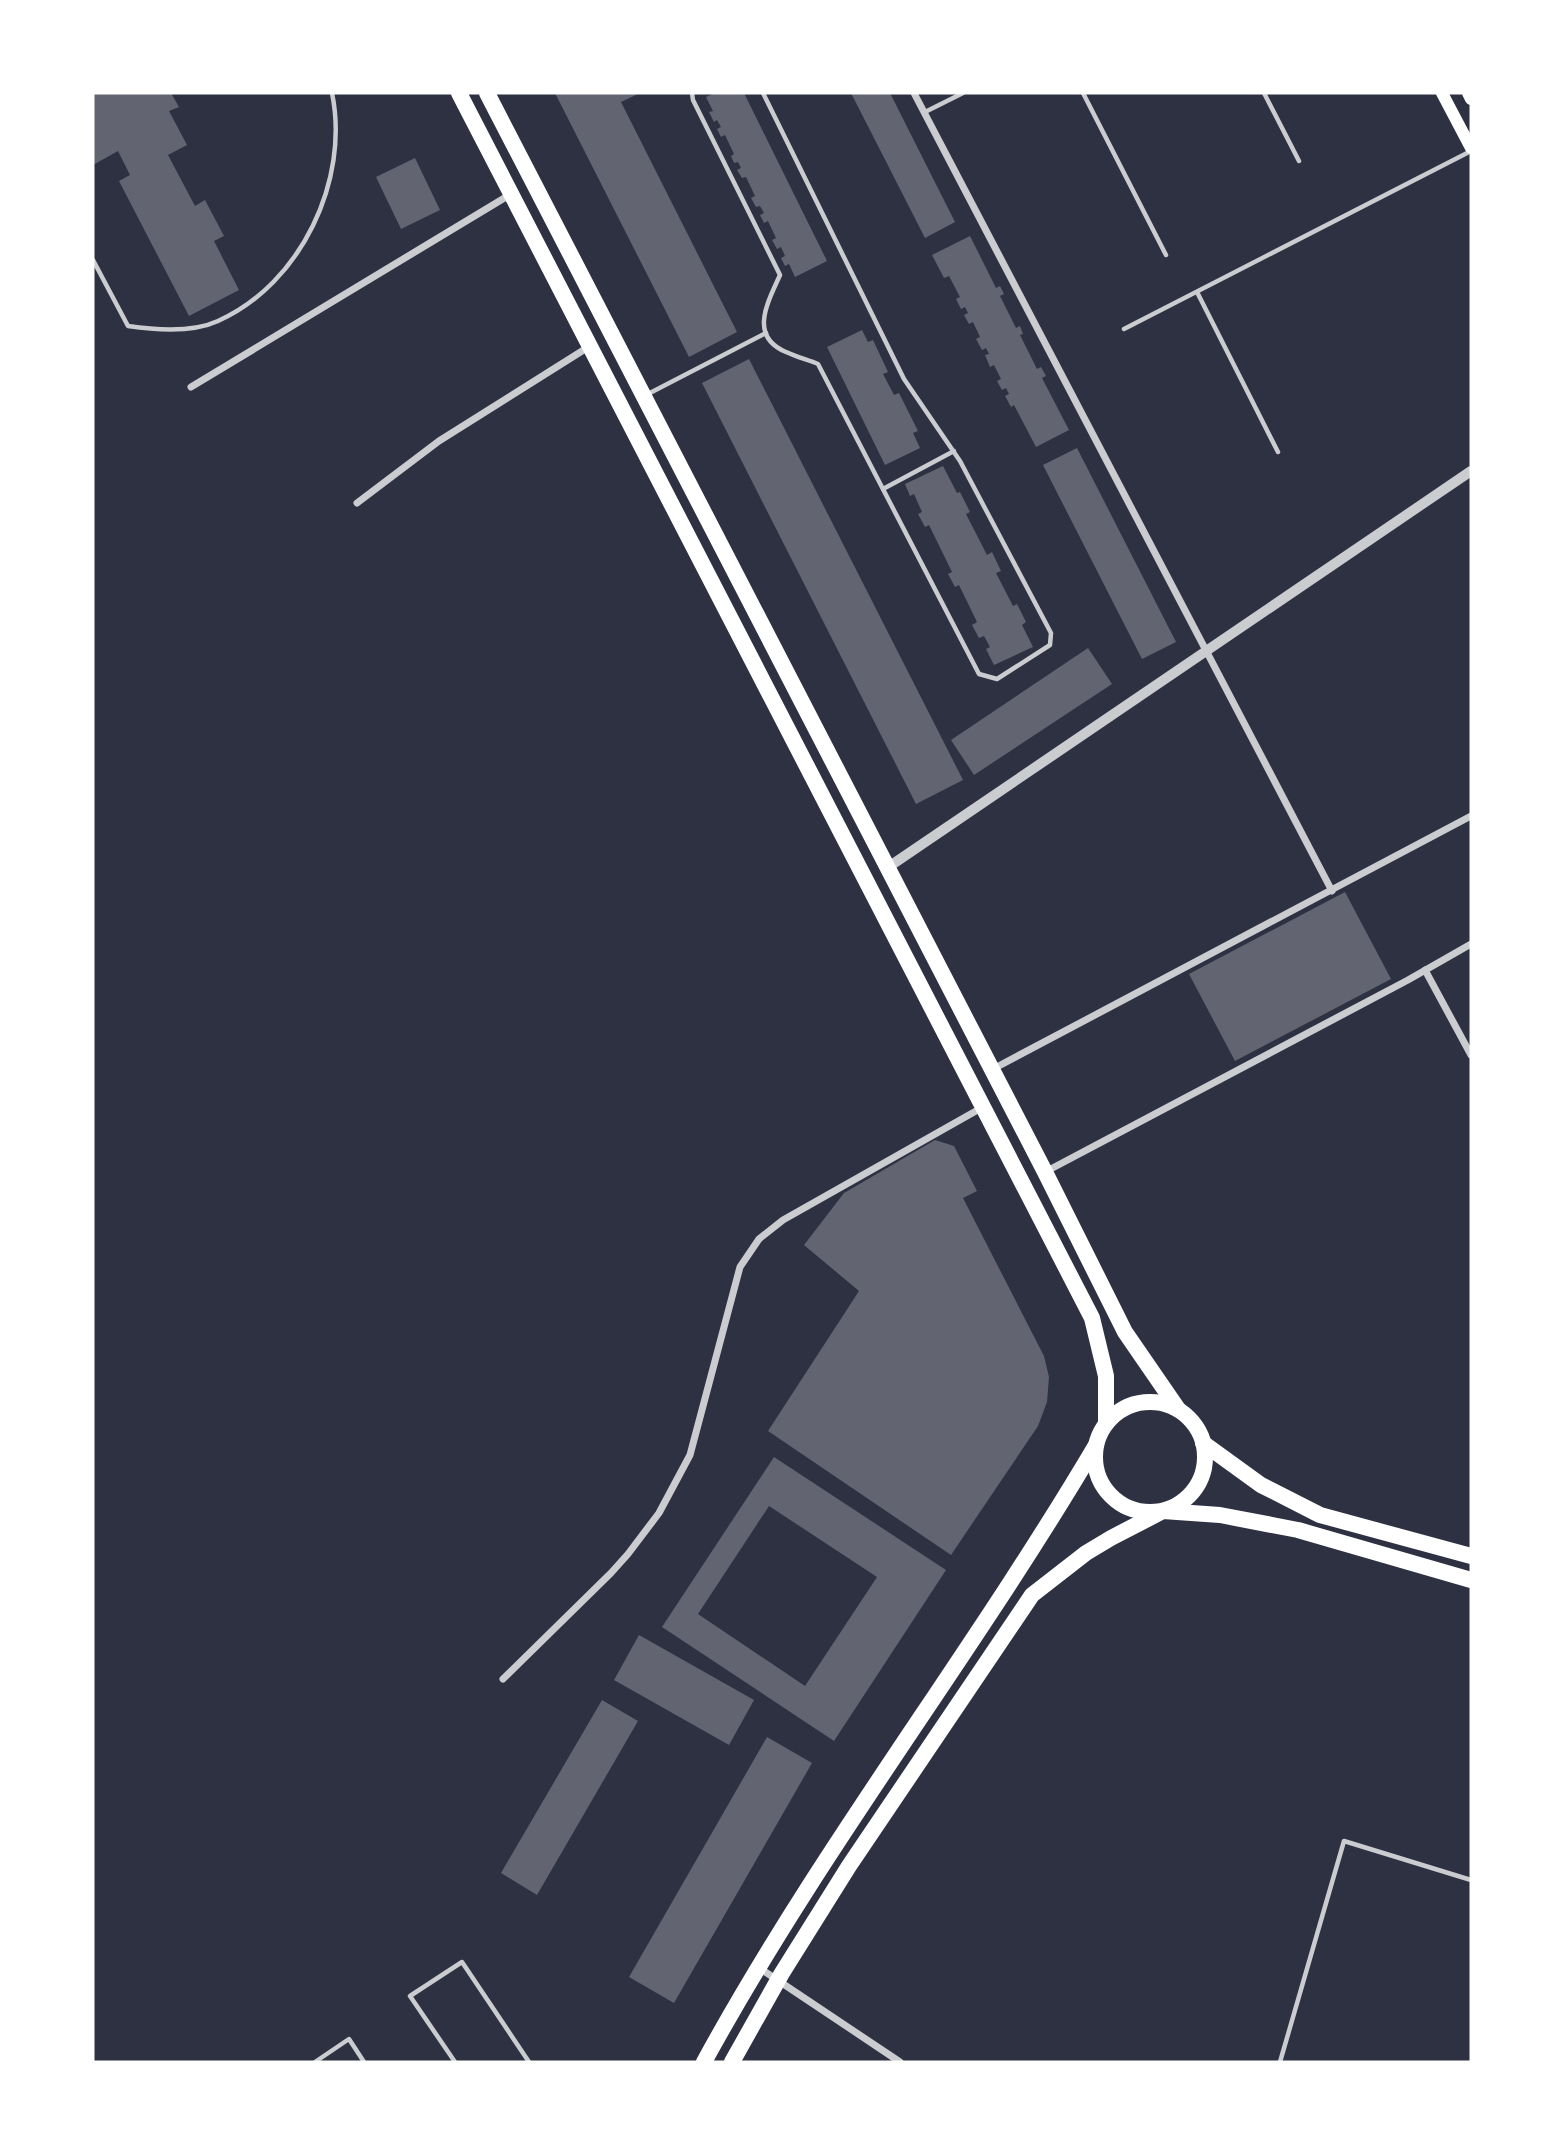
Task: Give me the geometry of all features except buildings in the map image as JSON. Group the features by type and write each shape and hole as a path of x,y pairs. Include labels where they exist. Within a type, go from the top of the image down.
{"highway":[{"path":"459,93 1092,1318 1106,1376 1106,1423 1096,1445 1047,1527 829,1852 758,1967 704,2062"},
{"path":"487,93 1045,1172 1125,1332 1178,1409 1198,1430 1205,1458 1198,1486 1189,1497 1177,1506 1137,1524 1086,1553 1032,1595 849,1866 778,1980 732,2062"},
{"path":"1106,1423 1124,1408 1136,1404 1150,1402 1178,1409"},
{"path":"1203,1443 1261,1485 1320,1515 1471,1556"},
{"path":"1096,1445 1094,1457 1100,1481 1116,1501 1138,1511 1220,1515 1266,1523 1471,1580"}],"main road":[{"path":"1443,93 1471,150"},
{"path":"1468,93 1471,99"}],"street":[{"path":"914,93 1332,891"},
{"path":"191,387 512,194"},
{"path":"357,503 439,441 590,346"},
{"path":"887,867 1471,471"},
{"path":"992,1070 1471,816"},
{"path":"1045,1172 1471,944"},
{"path":"1424,970 1471,1055"},
{"path":"503,1679 628,1554 676,1485 690,1455 740,1267 759,1239 783,1220 983,1107"},
{"path":"758,1967 900,2062"}],"lane":[{"path":"93,260 128,327 167,329 202,325 216,322 245,306 262,293 290,263 314,222 330,180 334,159 336,116 332,93"},
{"path":"692,93 692,100 780,275 763,318 769,339 783,351 818,364 979,674 997,678 1049,645 1051,633 954,451 905,379 763,93"},
{"path":"924,113 963,93"},
{"path":"1083,93 1166,255"},
{"path":"1264,93 1299,162"},
{"path":"1124,329 1471,150"},
{"path":"1197,292 1278,452"},
{"path":"644,396 766,333"},
{"path":"883,489 954,451"},
{"path":"1280,2062 1344,1841 1471,1880"},
{"path":"455,2062 410,1996 462,1962 529,2062"},
{"path":"315,2062 349,2039 364,2062"}]}
